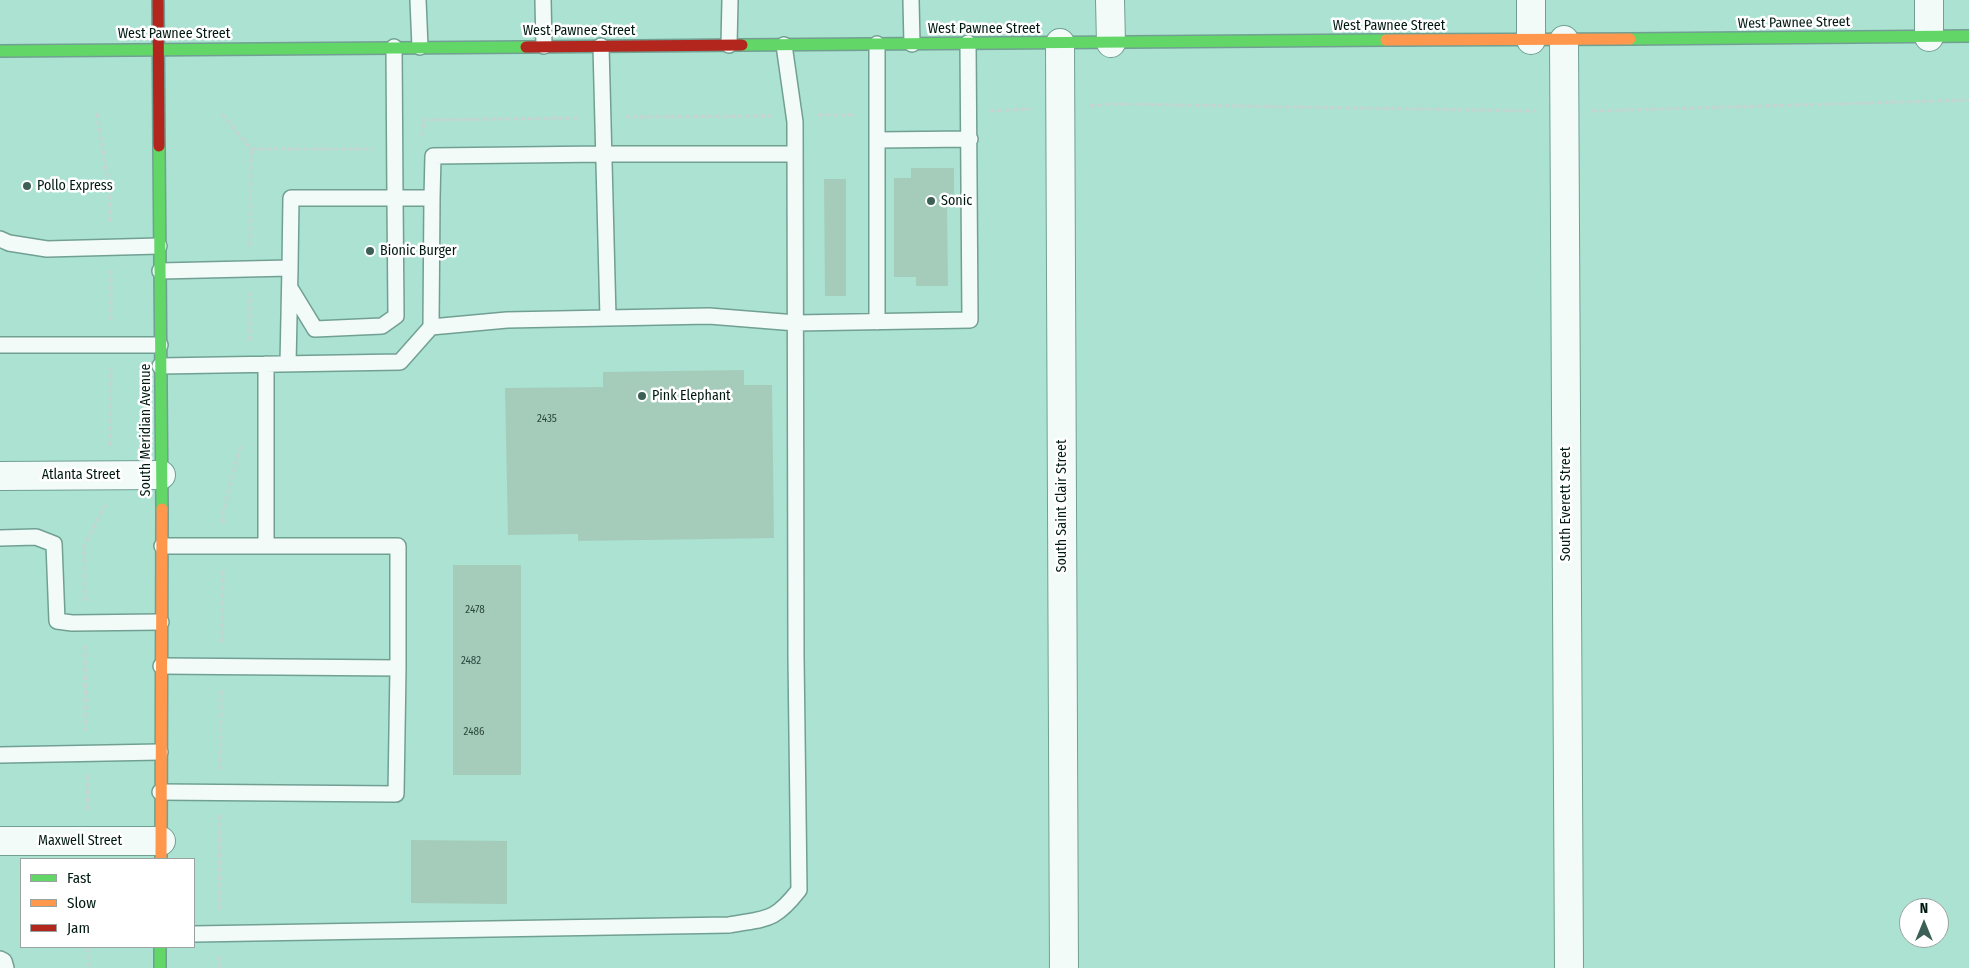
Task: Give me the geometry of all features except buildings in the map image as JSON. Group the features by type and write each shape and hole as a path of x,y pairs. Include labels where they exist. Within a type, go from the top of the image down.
{"main road":[{"name":"South Meridian Avenue","path":"158,0 162,546 161,850"},
{"name":"West Pawnee Street","path":"0,51 1969,36"},
{"path":"160,948 160,968"}],"street":[{"path":"1110,0 1110,43"},
{"path":"1531,0 1531,40"},
{"path":"1928,0 1929,37"},
{"name":"South Everett Street","path":"1564,40 1569,968"},
{"name":"South Saint Clair Street","path":"1060,43 1064,968"},
{"name":"Atlanta Street","path":"0,476 161,475"},
{"name":"Maxwell Street","path":"0,841 161,850"}],"lane":[{"path":"418,0 420,47"},
{"path":"543,0 544,46"},
{"path":"729,45 730,0"},
{"path":"911,0 912,44"},
{"path":"431,326 507,320 709,316 796,323 970,320 968,43"},
{"path":"877,44 877,322"},
{"path":"195,934 729,925 770,918 785,908 799,890 796,647 795,122 784,45"},
{"path":"601,46 608,318"},
{"path":"290,288 315,329 382,326 396,316 394,47"},
{"path":"877,140 970,139"},
{"path":"160,366 400,362 431,326 433,156 795,154"},
{"path":"288,364 291,198 432,198"},
{"path":"0,239 9,243 47,249 160,246"},
{"path":"160,270 290,268"},
{"path":"0,345 160,345"},
{"path":"266,364 266,546"},
{"path":"0,538 36,538 54,544 57,620 72,622 161,622"},
{"path":"160,792 396,794 398,668 398,546 162,546"},
{"path":"161,666 398,668"},
{"path":"0,755 160,752"},
{"path":"0,959 4,961 6,968"}],"path":[{"path":"88,948 88,968"}],"traffic: fast":[{"path":"1630,39 1969,36"},
{"path":"742,45 1386,40"},
{"path":"0,51 526,47"},
{"path":"159,146 162,509"},
{"path":"160,948 160,968"}],"traffic: slow":[{"path":"1386,40 1630,39"},
{"path":"161,858 162,509"}],"traffic: jam":[{"path":"158,0 159,146"},
{"path":"526,47 742,45"}],"place":[{"name":"Pollo Express","path":"27,186"},
{"name":"Sonic","path":"931,201"},
{"name":"Bionic Burger","path":"370,251"},
{"name":"Pink Elephant","path":"642,396"}]}
